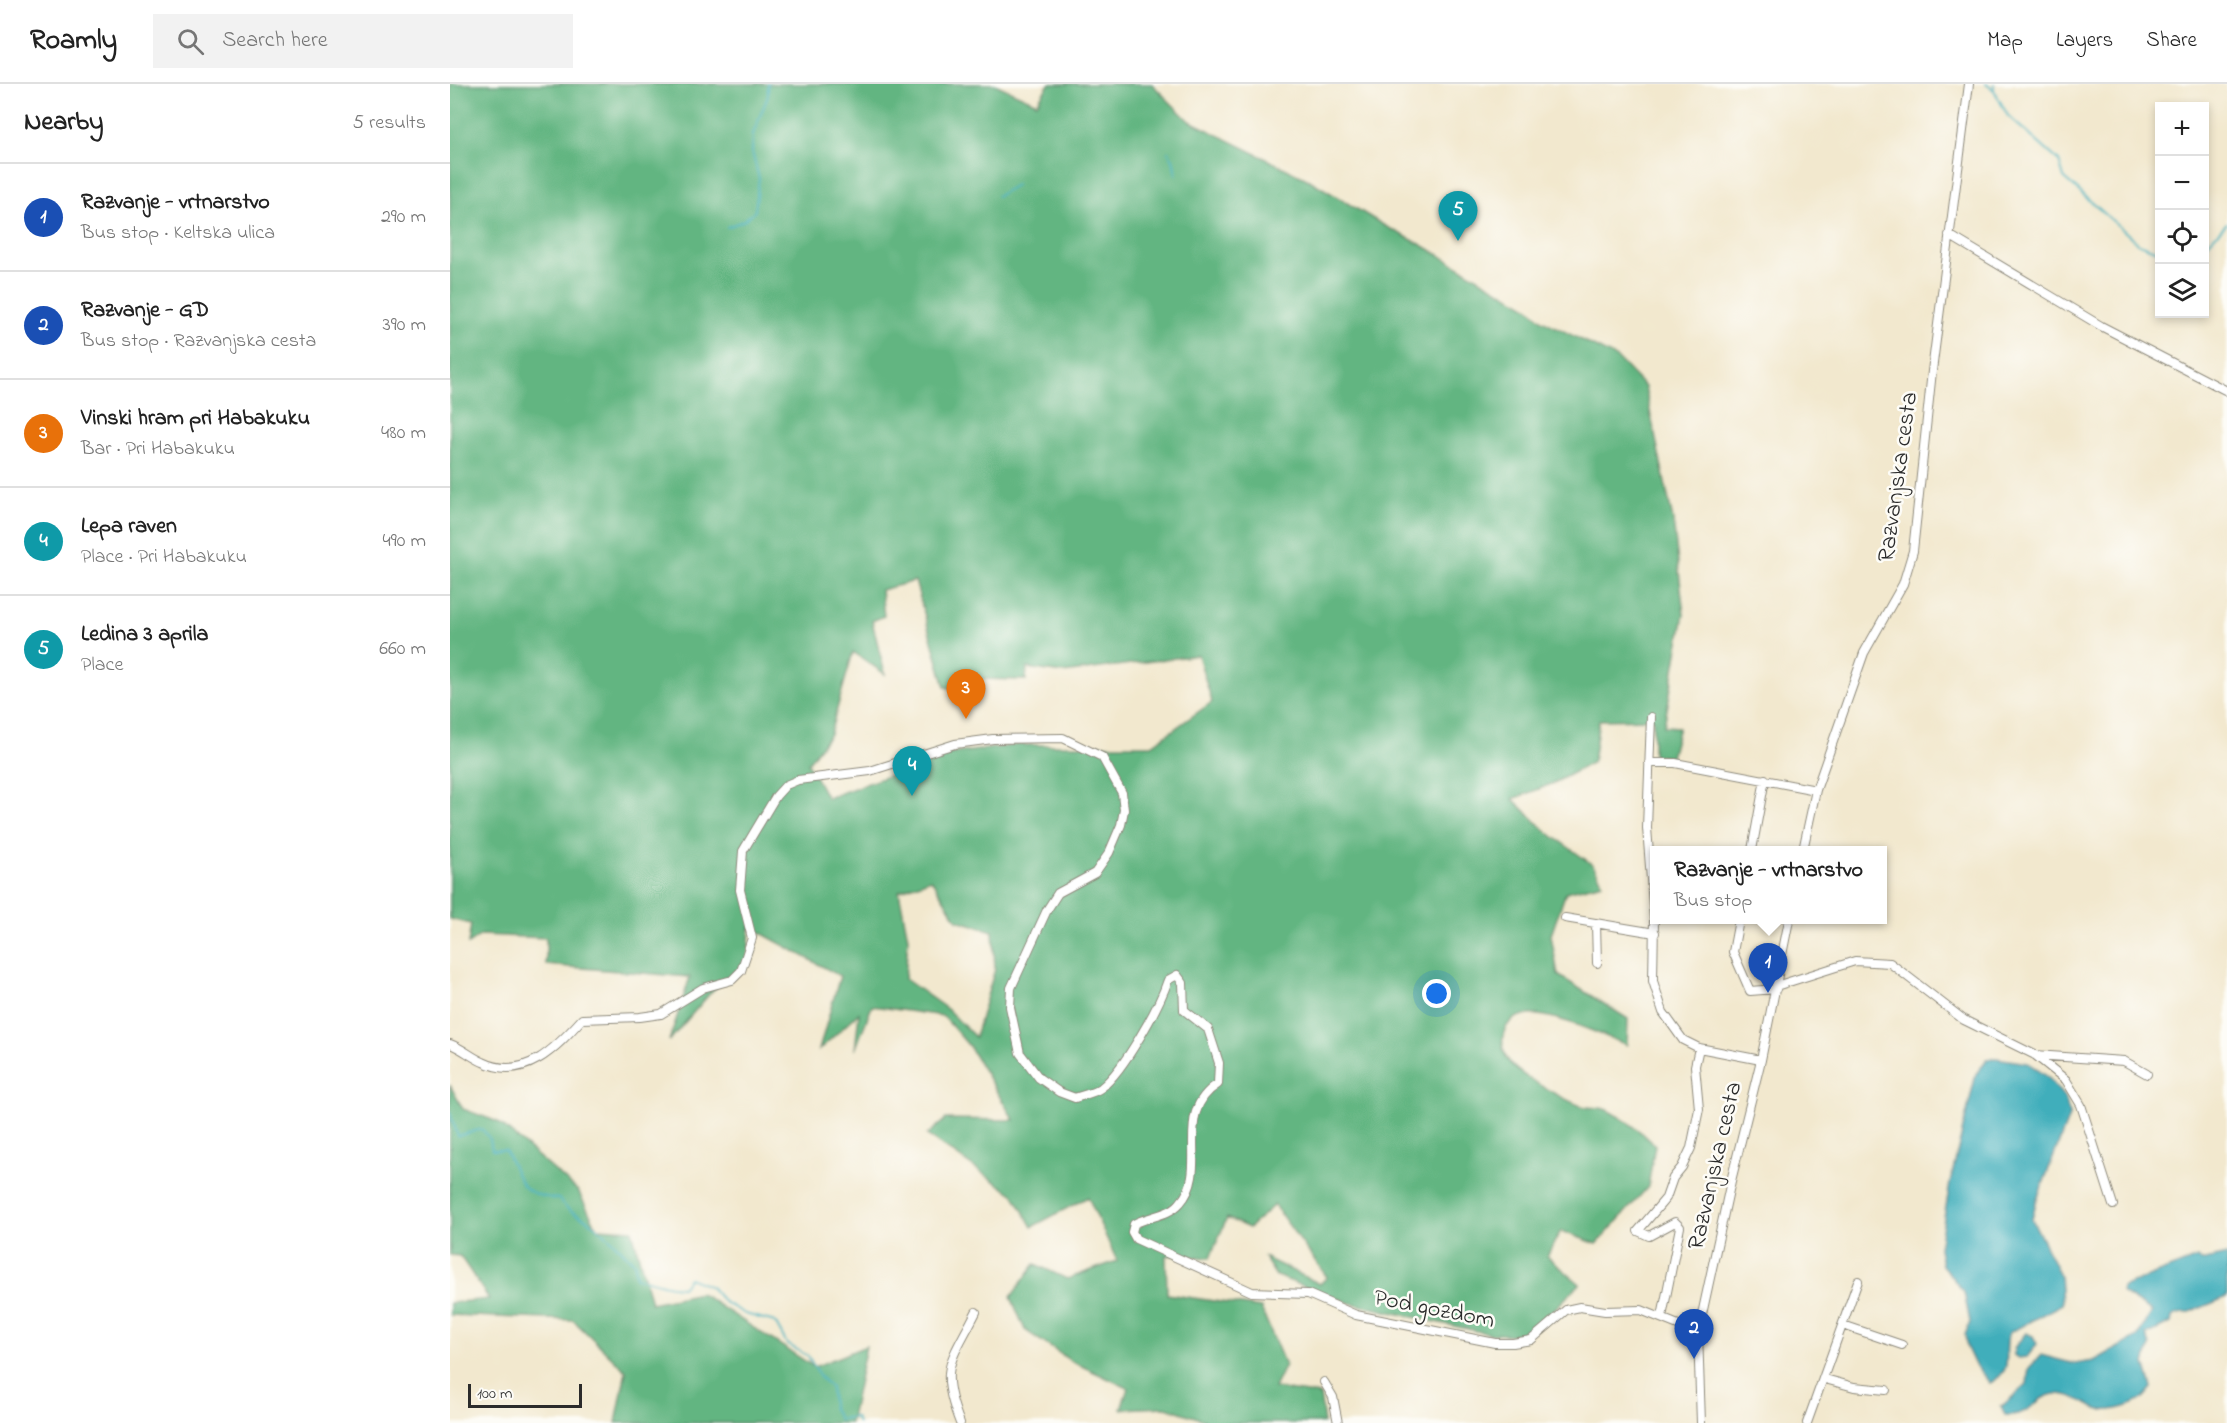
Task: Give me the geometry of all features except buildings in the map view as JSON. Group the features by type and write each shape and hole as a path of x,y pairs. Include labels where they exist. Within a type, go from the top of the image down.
{"street":[{"name":"Razvanjska cesta","path":"1804,846 1816,790 1864,653 1903,584 1913,551 1949,235 1969,84"},
{"path":"1949,235 2080,314 2227,391"},
{"path":"1650,867 1647,828 1651,717"},
{"name":"Pod gozdom","path":"450,1044 483,1062 502,1069 524,1068 552,1048 582,1019 661,1014 703,988 732,980 741,971 752,938 740,890 743,850 776,796 786,785 798,780 870,771 955,744 993,739 1063,738 1102,757 1122,793 1123,818 1109,853 1095,873 1058,892 1047,910 1011,988 1010,1007 1020,1053 1039,1078 1059,1092 1075,1098 1099,1090 1116,1073 1162,997 1168,980 1177,975 1183,983 1184,1010 1208,1029 1219,1063 1218,1084 1206,1091 1195,1112 1192,1174 1185,1196 1180,1204 1164,1214 1134,1224 1132,1232 1136,1239 1252,1292 1308,1294 1356,1315 1495,1343 1531,1340 1566,1311 1580,1307 1605,1311 1641,1310 1698,1332"},
{"path":"1649,763 1675,763 1816,790"},
{"path":"1753,846 1765,780"},
{"path":"1565,918 1655,933"},
{"path":"1596,923 1597,963"},
{"path":"1654,924 1653,981 1663,1011 1683,1040 1699,1048 1761,1060"},
{"path":"1738,924 1733,952 1750,991 1776,988 1854,961 1890,963 1964,1020 2035,1055 2066,1080 2081,1105 2113,1205"},
{"name":"Razvanjska cesta","path":"1701,1423 1698,1332 1732,1174 1761,1060 1788,924"},
{"path":"1662,1317 1680,1227 1675,1222 1649,1236 1638,1231 1666,1198 1694,1137 1700,1098 1695,1066 1699,1048"},
{"path":"2035,1055 2124,1061 2147,1074"},
{"path":"1807,1423 1825,1379 1857,1281"},
{"path":"960,1423 947,1383 947,1369 976,1312"},
{"path":"1843,1325 1902,1345"},
{"path":"1825,1379 1854,1387 1886,1390"},
{"path":"1324,1382 1333,1397 1338,1423"}],"green space":[{"path":"450,84 995,84 1037,103 1049,84 1152,84 1188,120 1311,181 1528,307 1542,320 1617,358 1645,387 1673,520 1684,614 1664,726 1679,727 1671,757 1653,755 1653,719 1599,720 1593,762 1554,783 1513,799 1546,831 1593,865 1603,883 1566,892 1551,935 1558,975 1628,1019 1627,1045 1554,1018 1524,1015 1509,1023 1504,1034 1503,1046 1510,1063 1523,1075 1581,1106 1604,1109 1614,1114 1655,1145 1648,1187 1597,1244 1561,1231 1547,1256 1580,1284 1534,1329 1517,1335 1490,1334 1350,1303 1276,1276 1264,1257 1320,1284 1327,1277 1274,1205 1249,1228 1227,1218 1210,1258 1166,1255 1167,1294 1261,1308 1285,1365 1274,1388 1320,1395 1324,1423 1212,1423 1166,1407 1121,1409 1128,1388 1071,1361 1025,1330 1011,1297 1035,1264 1067,1279 1117,1261 1088,1197 1032,1227 1014,1195 927,1135 946,1119 1014,1120 969,1046 943,1016 872,1006 855,1050 859,1013 819,1050 840,976 750,927 748,962 712,991 669,1041 690,977 546,965 546,938 481,935 468,944 471,924 450,919","holes":["915,581 945,687 971,693 976,679 1026,680 1027,668 1063,673 1198,655 1212,702 1152,745 1017,745 948,754 827,798 808,763 830,734 853,652 885,674 872,621 884,616 881,590","931,879 957,920 993,931 995,969 975,1037 947,1009 905,979 908,938 899,891"]},
{"path":"450,1085 463,1109 498,1122 578,1191 597,1228 632,1230 651,1303 700,1293 814,1367 866,1346 850,1423 616,1423 626,1371 573,1320 450,1315 450,1303 489,1299 460,1256 450,1255"}],"water":[{"path":"1996,1058 2028,1063 2048,1077 2064,1097 2070,1114 2036,1202 2032,1219 2060,1275 2062,1304 2009,1333 2006,1366 2003,1372 1990,1383 1975,1365 1967,1348 1965,1335 1970,1322 1964,1292 1942,1265 1939,1248 1950,1183 1976,1074 1987,1059"},
{"path":"2227,1255 2227,1297 2190,1312 2174,1315 2171,1323 2146,1335 2150,1346 2145,1363 2152,1388 2141,1400 2123,1407 2099,1410 2071,1396 2055,1394 2042,1398 2022,1412 2005,1415 2001,1407 2027,1384 2029,1368 2041,1355 2075,1364 2094,1361 2137,1337 2152,1312 2121,1292 2122,1287 2197,1258 2201,1261"},
{"path":"2026,1333 2033,1336 2037,1344 2027,1357 2018,1358 2014,1355 2014,1348"}],"waterway":[{"path":"727,227 743,221 755,211 759,178 752,152 753,134 768,96 768,84"},
{"path":"1986,84 1994,90 2008,116 2059,161 2064,178 2139,244 2155,250"},
{"path":"1994,84 1994,90"},
{"path":"1168,152 1173,159 1176,174"},
{"path":"997,196 1016,185"},
{"path":"2209,242 2227,223"},
{"path":"450,1113 458,1136 482,1129 490,1139 492,1150 505,1150 518,1178 528,1190 545,1197 559,1199 570,1210 589,1221 607,1236 635,1264 636,1278 682,1287 689,1278 711,1287 724,1302 745,1314 775,1322 787,1344 808,1356 820,1377 831,1388 832,1407 839,1419 855,1417 858,1423"}],"place":[{"name":"Ledina 3 aprila","path":"1458,241"},
{"name":"Vinski hram pri Habakuku","path":"966,719"},
{"name":"Lepa raven","path":"912,796"},
{"name":"Razvanje - vrtnarstvo","path":"1768,993"},
{"name":"Razvanje - GD","path":"1694,1359"}]}
